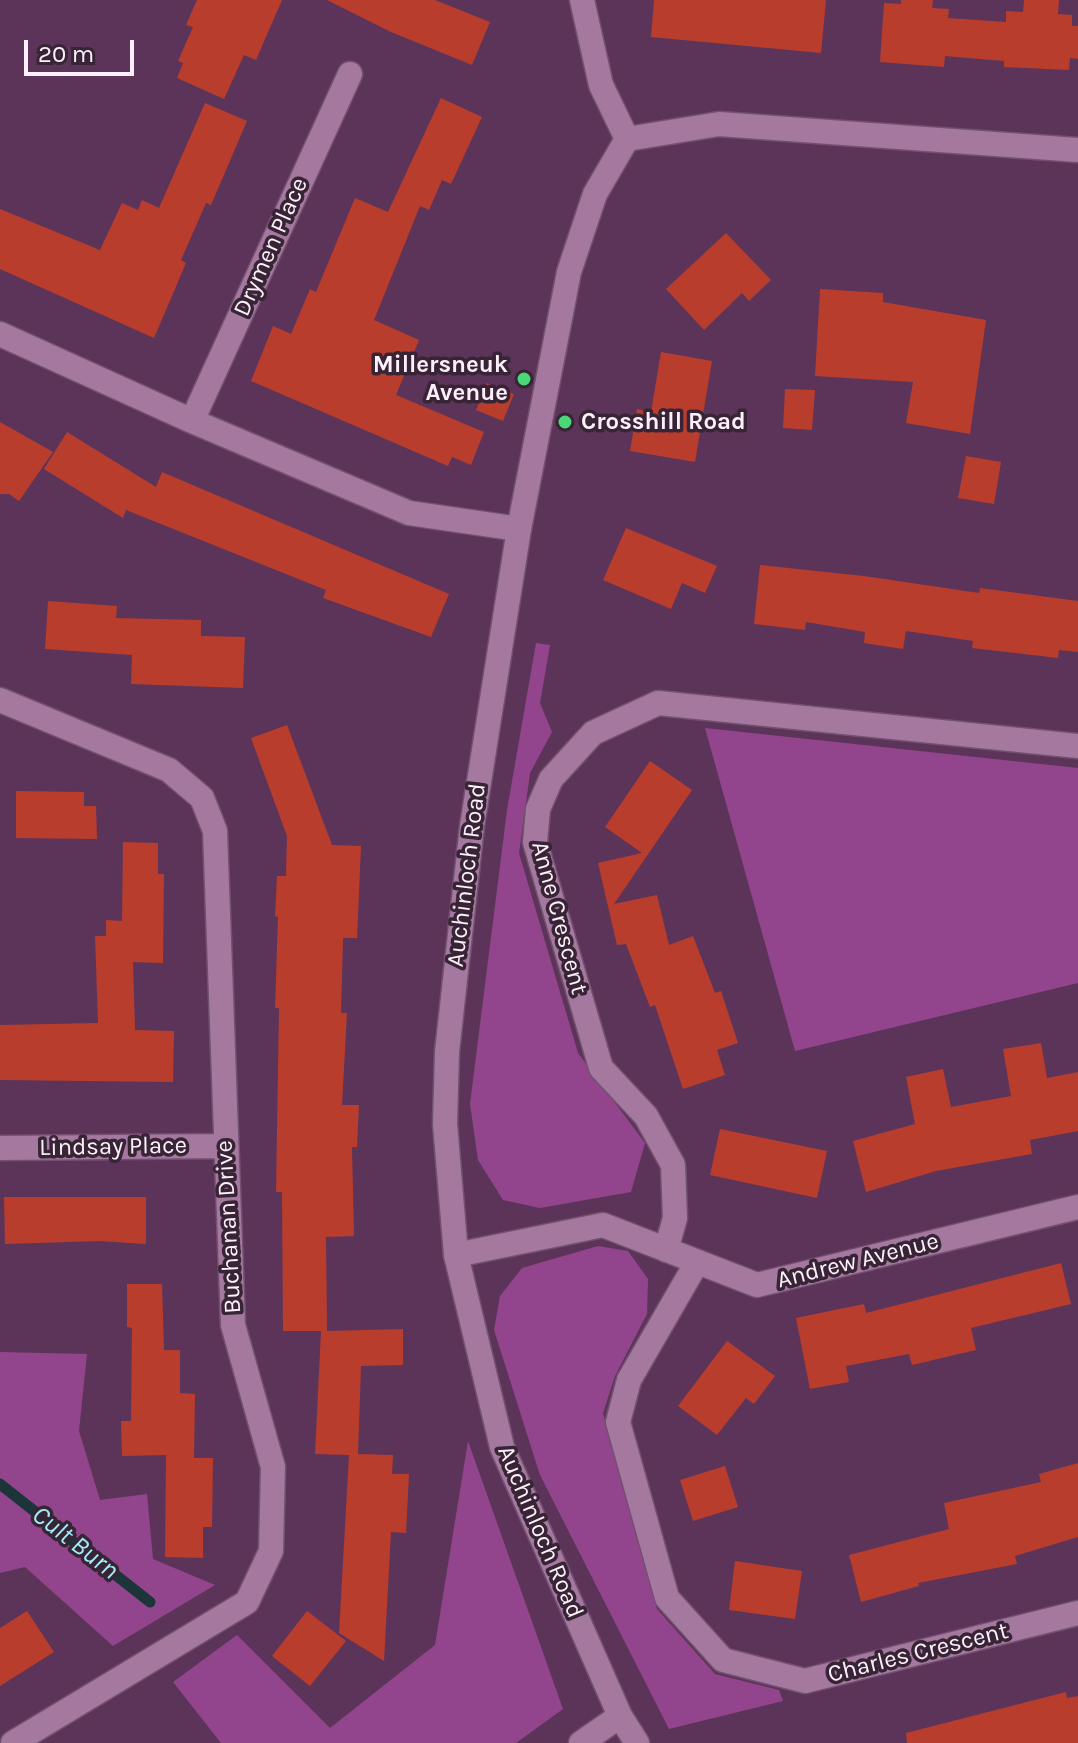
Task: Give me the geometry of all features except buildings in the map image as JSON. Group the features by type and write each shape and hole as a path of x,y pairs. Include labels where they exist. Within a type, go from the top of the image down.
{"street":[{"path":"582,0 601,85 627,139 719,124 1078,150"},
{"name":"Drymen Place","path":"192,421 350,74"},
{"name":"Auchinloch Road","path":"627,139 595,194 569,272 519,529 472,826 447,1052 445,1124 456,1255 502,1447 620,1716 637,1743"},
{"path":"0,334 192,421 409,513 519,529"},
{"name":"Buchanan Drive","path":"0,700 169,770 202,798 215,831 233,1325 273,1467 271,1551 247,1602 13,1743"},
{"name":"Anne Crescent","path":"666,1250 675,1218 673,1165 646,1116 601,1068 535,842 538,809 551,779 593,733 658,703 1078,746"},
{"name":"Lindsay Place","path":"0,1148 225,1146"},
{"name":"Andrew Avenue","path":"456,1255 603,1225 696,1264 757,1285 1078,1207"},
{"name":"Charles Crescent","path":"696,1264 629,1380 618,1422 667,1598 723,1660 805,1681 1078,1613"},
{"path":"581,1743 620,1716"}],"shaded area":[{"path":"536,643 550,645 540,703 552,732 530,773 519,853 578,1053 645,1143 631,1192 540,1208 503,1200 478,1160 470,1104 507,810"},
{"path":"705,728 1078,768 1078,983 795,1051"},
{"path":"598,1246 628,1251 648,1279 647,1314 615,1376 603,1413 657,1609 715,1674 779,1690 783,1701 669,1729 540,1475 494,1330 500,1296 522,1268"},
{"path":"0,1352 87,1354 79,1431 100,1500 147,1494 153,1559 215,1585 113,1646 25,1567 0,1573"},
{"path":"468,1441 563,1709 516,1743 221,1743 173,1682 237,1635 330,1728 435,1645"}],"waterway":[{"name":"Cult Burn","path":"0,1484 150,1602"}],"place":[{"name":"Millersneuk Avenue","path":"524,379"},
{"name":"Crosshill Road","path":"565,422"}]}
